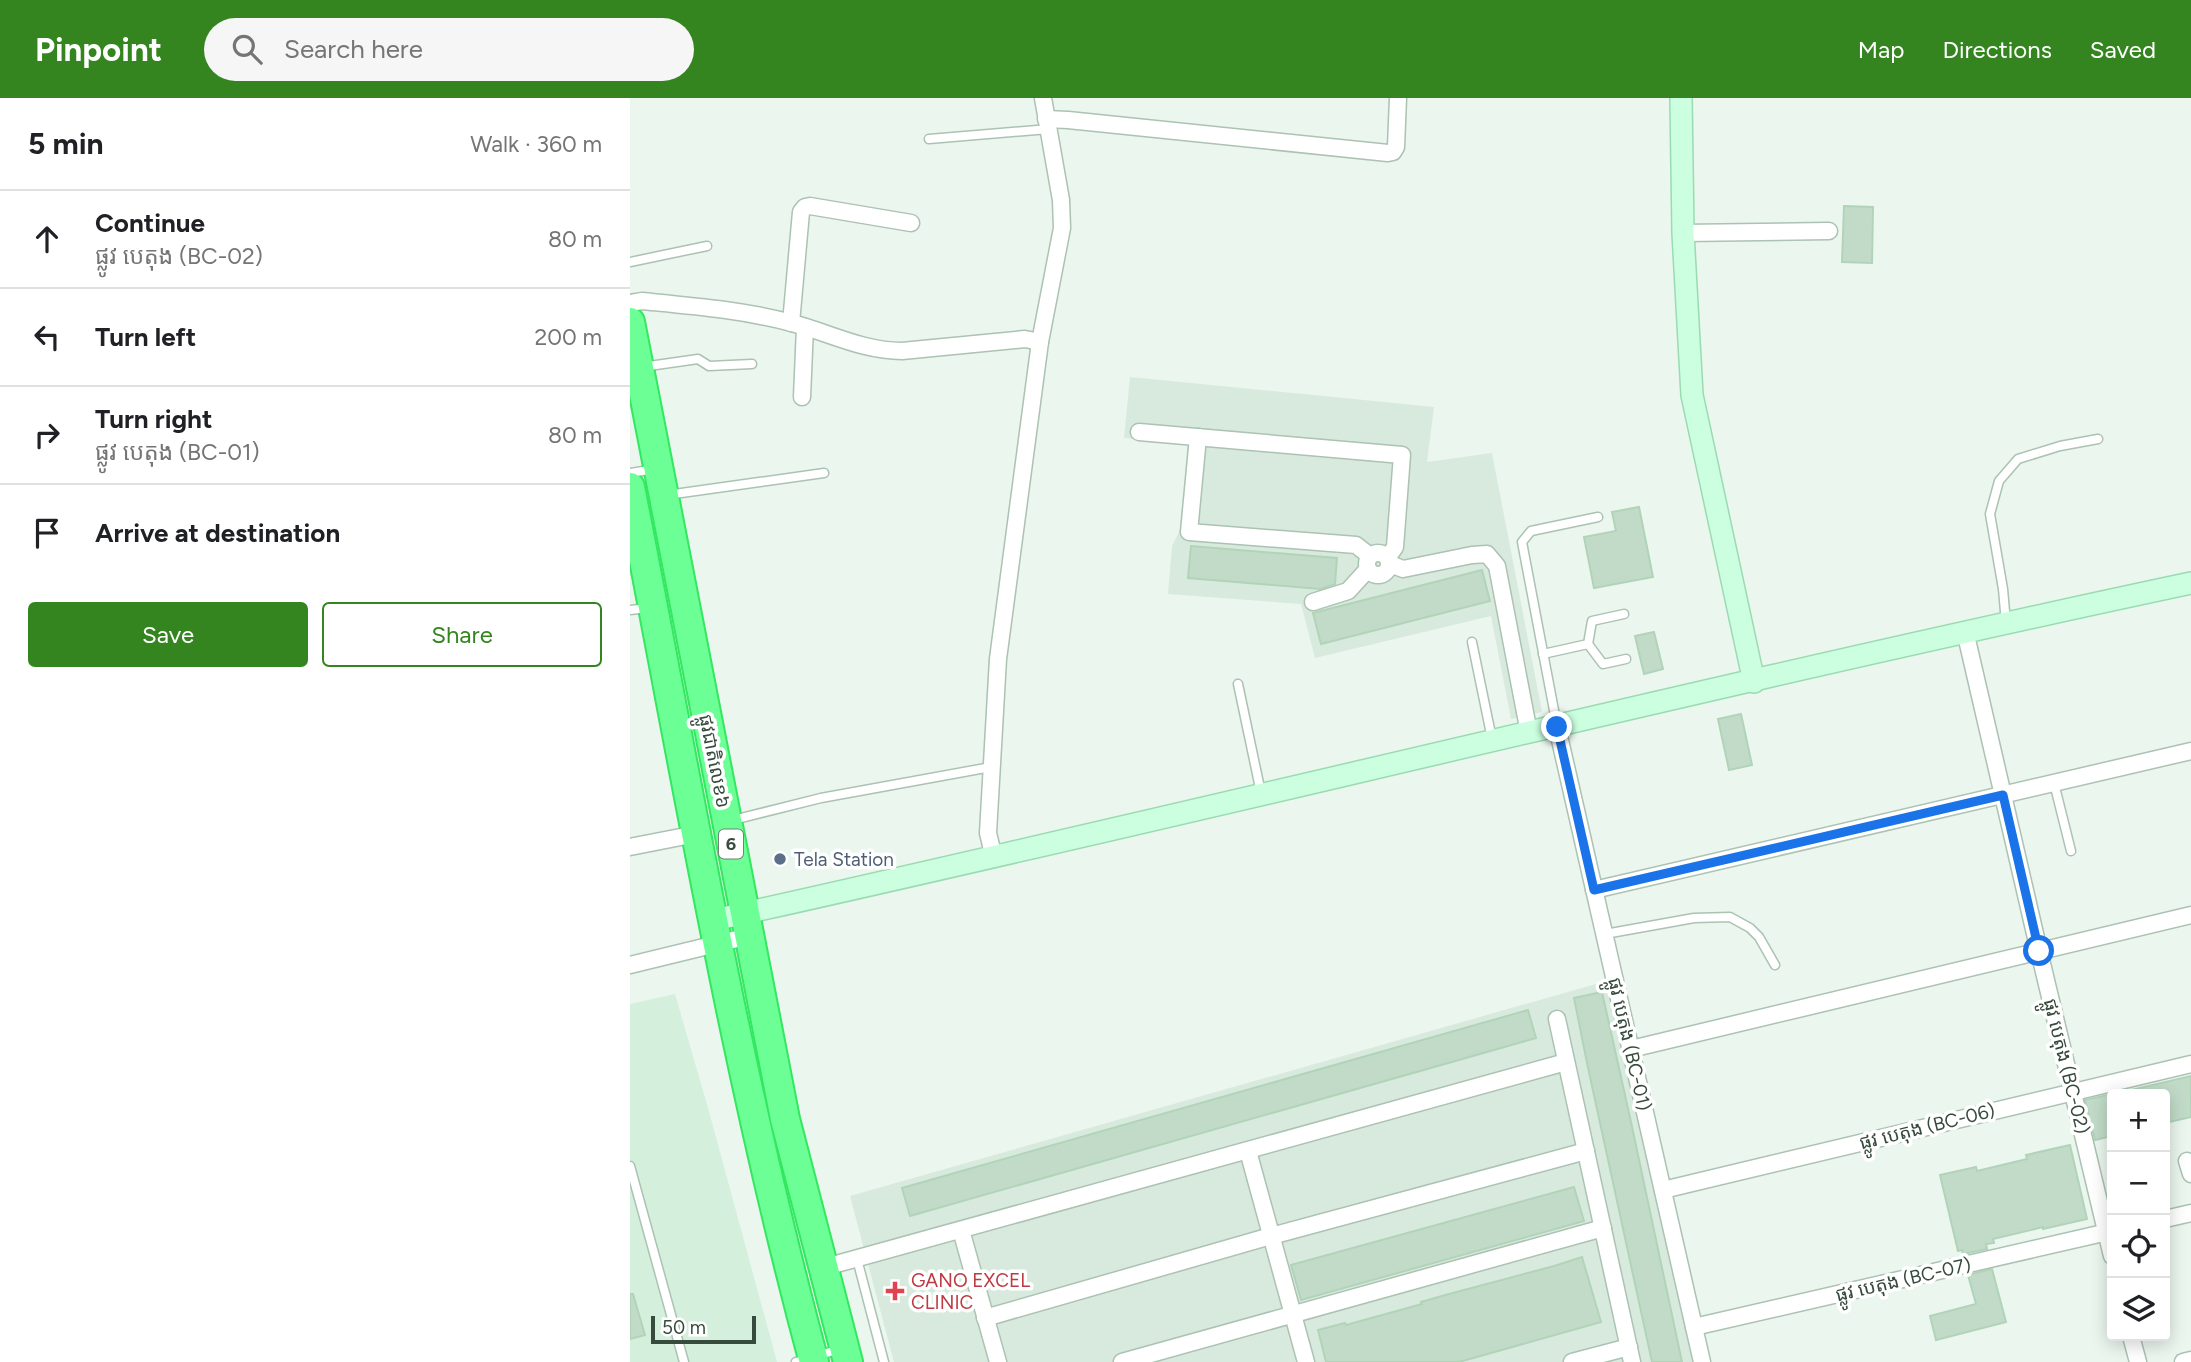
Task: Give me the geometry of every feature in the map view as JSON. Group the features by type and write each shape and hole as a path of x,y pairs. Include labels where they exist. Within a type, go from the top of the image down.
{"highway":[{"name":"ផ្លូវជាតិលេខ៦","path":"630,323 785,1119 846,1355"},
{"name":"ផ្លូវជាតិលេខ៦","path":"631,497 641,568 641,608 696,834 755,1125 808,1360"}],"main road":[{"path":"1681,98 1683,233 1692,396 1754,682"},
{"path":"716,932 994,858 1965,631 2191,583"}],"street":[{"path":"994,858 988,833 998,659 1041,342 1062,228 1061,200 1042,98"},
{"path":"1048,124 1068,120 1388,153 1393,152 1396,147 1398,98"},
{"path":"802,397 798,325 801,212 805,207 911,223"},
{"path":"1683,233 1829,231"},
{"path":"630,303 642,301 735,310 798,325 883,351 1025,339 1041,342"},
{"path":"1139,432 1402,455 1395,547 1389,561"},
{"path":"1198,437 1189,532 1356,545 1369,562"},
{"path":"631,497 661,482"},
{"path":"1313,602 1348,592 1378,552 1403,569 1487,554 1497,566 1529,733"},
{"name":"ផ្លូវ បេតុង (BC-02)","path":"1965,631 2039,951 2107,1224"},
{"name":"ផ្លូវ បេតុង (BC-01)","path":"1557,727 1702,1362"},
{"path":"1594,890 2191,751"},
{"path":"630,847 696,834"},
{"path":"1631,1049 2191,915"},
{"path":"630,965 716,932"},
{"path":"1557,1019 1631,1354 1572,1362"},
{"path":"822,1268 1566,1062"},
{"name":"ផ្លូវ បេតុង (BC-06)","path":"1663,1190 2191,1064"},
{"path":"1248,1151 1306,1362"},
{"path":"985,1318 1271,1236 1586,1151"},
{"path":"2170,1218 2191,1213"},
{"path":"1122,1362 1603,1228"},
{"path":"961,1230 998,1362"},
{"name":"ផ្លូវ បេតុង (BC-07)","path":"1694,1327 2107,1232"},
{"path":"2132,1341 2138,1362"},
{"path":"2183,1362 2191,1360"}],"lane":[{"path":"929,139 1048,124"},
{"path":"630,262 707,246"},
{"path":"639,368 698,359 709,366 752,364"},
{"path":"2006,622 1990,514 1998,481 2018,459 2060,446 2098,439"},
{"path":"630,473 661,482 824,473"},
{"path":"1557,727 1522,542 1531,531 1598,517"},
{"path":"1624,614 1592,621 1588,644 1603,664 1626,659"},
{"path":"1472,642 1493,742"},
{"path":"1543,654 1588,644"},
{"path":"1238,684 1262,796"},
{"path":"727,821 821,798 991,767"},
{"path":"2054,783 2071,851"},
{"path":"1605,933 1694,918 1730,917 1750,928 1759,937 1775,965"},
{"path":"630,1166 684,1362"},
{"path":"857,1259 884,1362"},
{"path":"808,1360 846,1355"}],"shaded area":[{"path":"1130,377 1434,407 1427,462 1492,453 1542,712 1511,719 1491,616 1315,658 1301,604 1168,594 1172,546 1180,530 1188,444 1124,438"},
{"path":"1610,980 1694,1362 894,1362 850,1196"},
{"path":"675,994 777,1362 630,1362 630,1004"}],"building":[{"path":"1844,206 1873,207 1872,263 1842,262"},
{"path":"1639,507 1653,577 1594,588 1584,537 1616,531 1612,512"},
{"path":"1191,546 1337,558 1335,584 1320,589 1188,578"},
{"path":"1482,570 1490,601 1321,644 1313,613"},
{"path":"1654,632 1663,669 1644,674 1635,636"},
{"path":"1741,714 1752,765 1729,770 1718,719"},
{"path":"1602,992 1682,1362 1652,1362 1587,1063 1574,998"},
{"path":"1528,1010 1536,1038 910,1216 902,1188"},
{"path":"2191,1076 2191,1117 2170,1122 2170,1089 2135,1089"},
{"path":"2107,1095 2107,1137 2095,1140 2085,1100"},
{"path":"2070,1145 2087,1219 1993,1239 1994,1243 1986,1244 1987,1249 1963,1254 1962,1250 1958,1251 1940,1175 1976,1167 1977,1171 2027,1159 2026,1155"},
{"path":"1574,1187 1584,1221 1301,1300 1291,1265"},
{"path":"1582,1257 1601,1322 1459,1362 1326,1362 1318,1330 1422,1304 1421,1302"},
{"path":"1992,1269 2006,1322 1936,1340 1930,1316 1976,1304 1968,1275"},
{"path":"630,1294 633,1294 645,1335 630,1339"}],"place":[{"name":"Tela Station","path":"780,859"},
{"name":"GANO EXCEL CLINIC","path":"895,1291"}],"route":[{"path":"1557,727 1594,890 2003,795 2039,951"}]}
